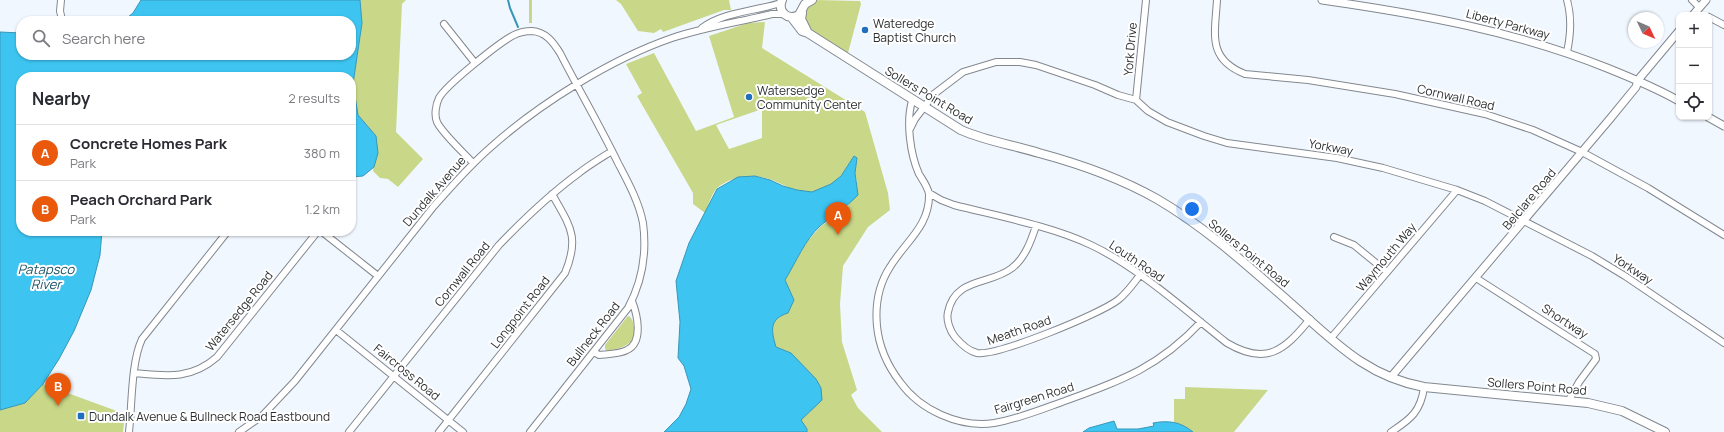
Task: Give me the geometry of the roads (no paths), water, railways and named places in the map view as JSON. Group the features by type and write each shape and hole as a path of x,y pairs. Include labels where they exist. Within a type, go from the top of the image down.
{"main road":[{"name":"Dundalk Avenue","path":"781,1 781,9 788,16 799,15 803,7 812,0"},
{"path":"803,7 801,19 808,33"},
{"name":"Sollers Point Road","path":"788,16 802,31 808,33 912,101 961,130 971,135 1060,159 1130,184 1184,216 1261,277 1362,364 1390,378 1407,384 1424,387 1486,394 1569,400 1622,411 1665,432"}],"street":[{"path":"61,0 61,16"},
{"name":"York Drive","path":"1136,100 1146,0"},
{"name":"Cornwall Road","path":"1217,0 1215,42 1217,52 1230,67 1236,71 1245,74 1308,80 1394,94 1485,114 1533,130 1582,152 1648,188 1724,235"},
{"name":"Liberty Parkway","path":"1322,0 1397,11 1455,22 1515,36 1567,52 1638,80 1676,99"},
{"path":"1567,0 1571,24 1567,52"},
{"path":"1692,0 1696,11 1706,0"},
{"name":"Dundalk Avenue","path":"699,30 709,22 781,1"},
{"name":"Dundalk Avenue","path":"239,432 262,416 276,403 434,206 473,163 526,119 576,85 643,50 670,39 699,30 772,14 788,16"},
{"path":"1712,19 1724,25"},
{"path":"444,24 476,63"},
{"name":"Bullneck Road","path":"473,163 437,122 436,108 439,99 443,92 476,63 514,35 524,31 538,32 553,42 631,189 642,221 644,254 642,272 632,301 618,322 530,432"},
{"name":"Belclare Road","path":"1390,378 1525,221 1636,88 1638,80 1676,35"},
{"name":"Yorkway","path":"923,107 934,94 963,72 987,63 1008,61 1036,65 1095,85 1118,95 1136,100 1148,111 1166,122 1221,141 1337,158 1383,168 1456,190 1485,201 1592,256 1625,276 1724,343"},
{"path":"912,101 909,112 913,158 918,173 929,193"},
{"path":"910,129 923,107"},
{"path":"1712,119 1724,126"},
{"name":"Cornwall Road","path":"349,432 499,245 522,221 552,194 579,172 612,151"},
{"name":"Waymouth Way","path":"1331,338 1456,190"},
{"name":"Louth Road","path":"929,193 954,205 1036,226 1093,245 1140,274 1201,322 1240,350 1259,354 1269,354 1286,345 1310,319"},
{"name":"Fairgreen Road","path":"929,193 922,224 890,266 885,276 881,286 876,313 879,339 887,363 905,389 916,400 940,414 967,422 980,424 1013,419 1092,392 1144,369 1179,344 1201,322"},
{"name":"Longpoint Road","path":"439,432 564,273 572,254 573,237 563,213 552,194"},
{"name":"Meath Road","path":"1036,226 1026,251 1013,268 1006,272 973,283 964,288 953,299 948,313 950,328 959,341 971,351 984,353 1003,349 1083,319 1118,300 1129,289 1140,274"},
{"path":"130,432 134,373 138,350 142,339 224,236"},
{"name":"Watersedge Road","path":"134,373 171,376 192,372 207,366 315,236"},
{"path":"326,236 378,276"},
{"path":"1334,236 1354,245 1387,272"},
{"name":"Shortway","path":"1476,278 1595,354 1596,359 1579,382 1569,400"},
{"path":"594,352 600,355 627,350 634,344 638,338 635,309 632,301"},
{"name":"Faircross Road","path":"336,330 463,432"},
{"path":"1391,432 1415,414 1421,403 1424,387"}],"water":[{"name":"Patapsco River","path":"141,0 360,0 362,23 355,72 16,72 16,236 102,236 100,255 91,290 74,331 59,359 43,384 25,403 0,410 0,32 16,33 16,60 356,60 356,16 129,16 133,13"},
{"name":"Patapsco River","path":"356,103 358,115 376,136 378,153 374,167 363,176 356,177"},
{"path":"854,156 857,158 855,173 858,195 820,226 805,244 785,280 794,300 788,313 777,318 773,326 773,335 776,347 791,353 816,379 821,388 822,400 801,420 807,429 807,432 664,432 679,417 686,404 691,389 684,366 678,358 680,322 676,281 689,243 717,189 738,177 755,176 797,190 812,192 831,184 841,176"},
{"path":"1114,421 1117,429 1138,429 1154,426 1153,423 1170,422 1184,426 1193,432 1083,432 1089,428"}],"waterway":[{"path":"508,0 518,27"}],"place":[{"name":"Wateredge Baptist Church","path":"865,30"},
{"name":"Watersedge Community Center","path":"749,97"},
{"name":"Concrete Homes Park","path":"838,235"},
{"name":"Peach Orchard Park","path":"58,406"},
{"name":"Dundalk Avenue & Bullneck Road Eastbound","path":"81,416"}]}
